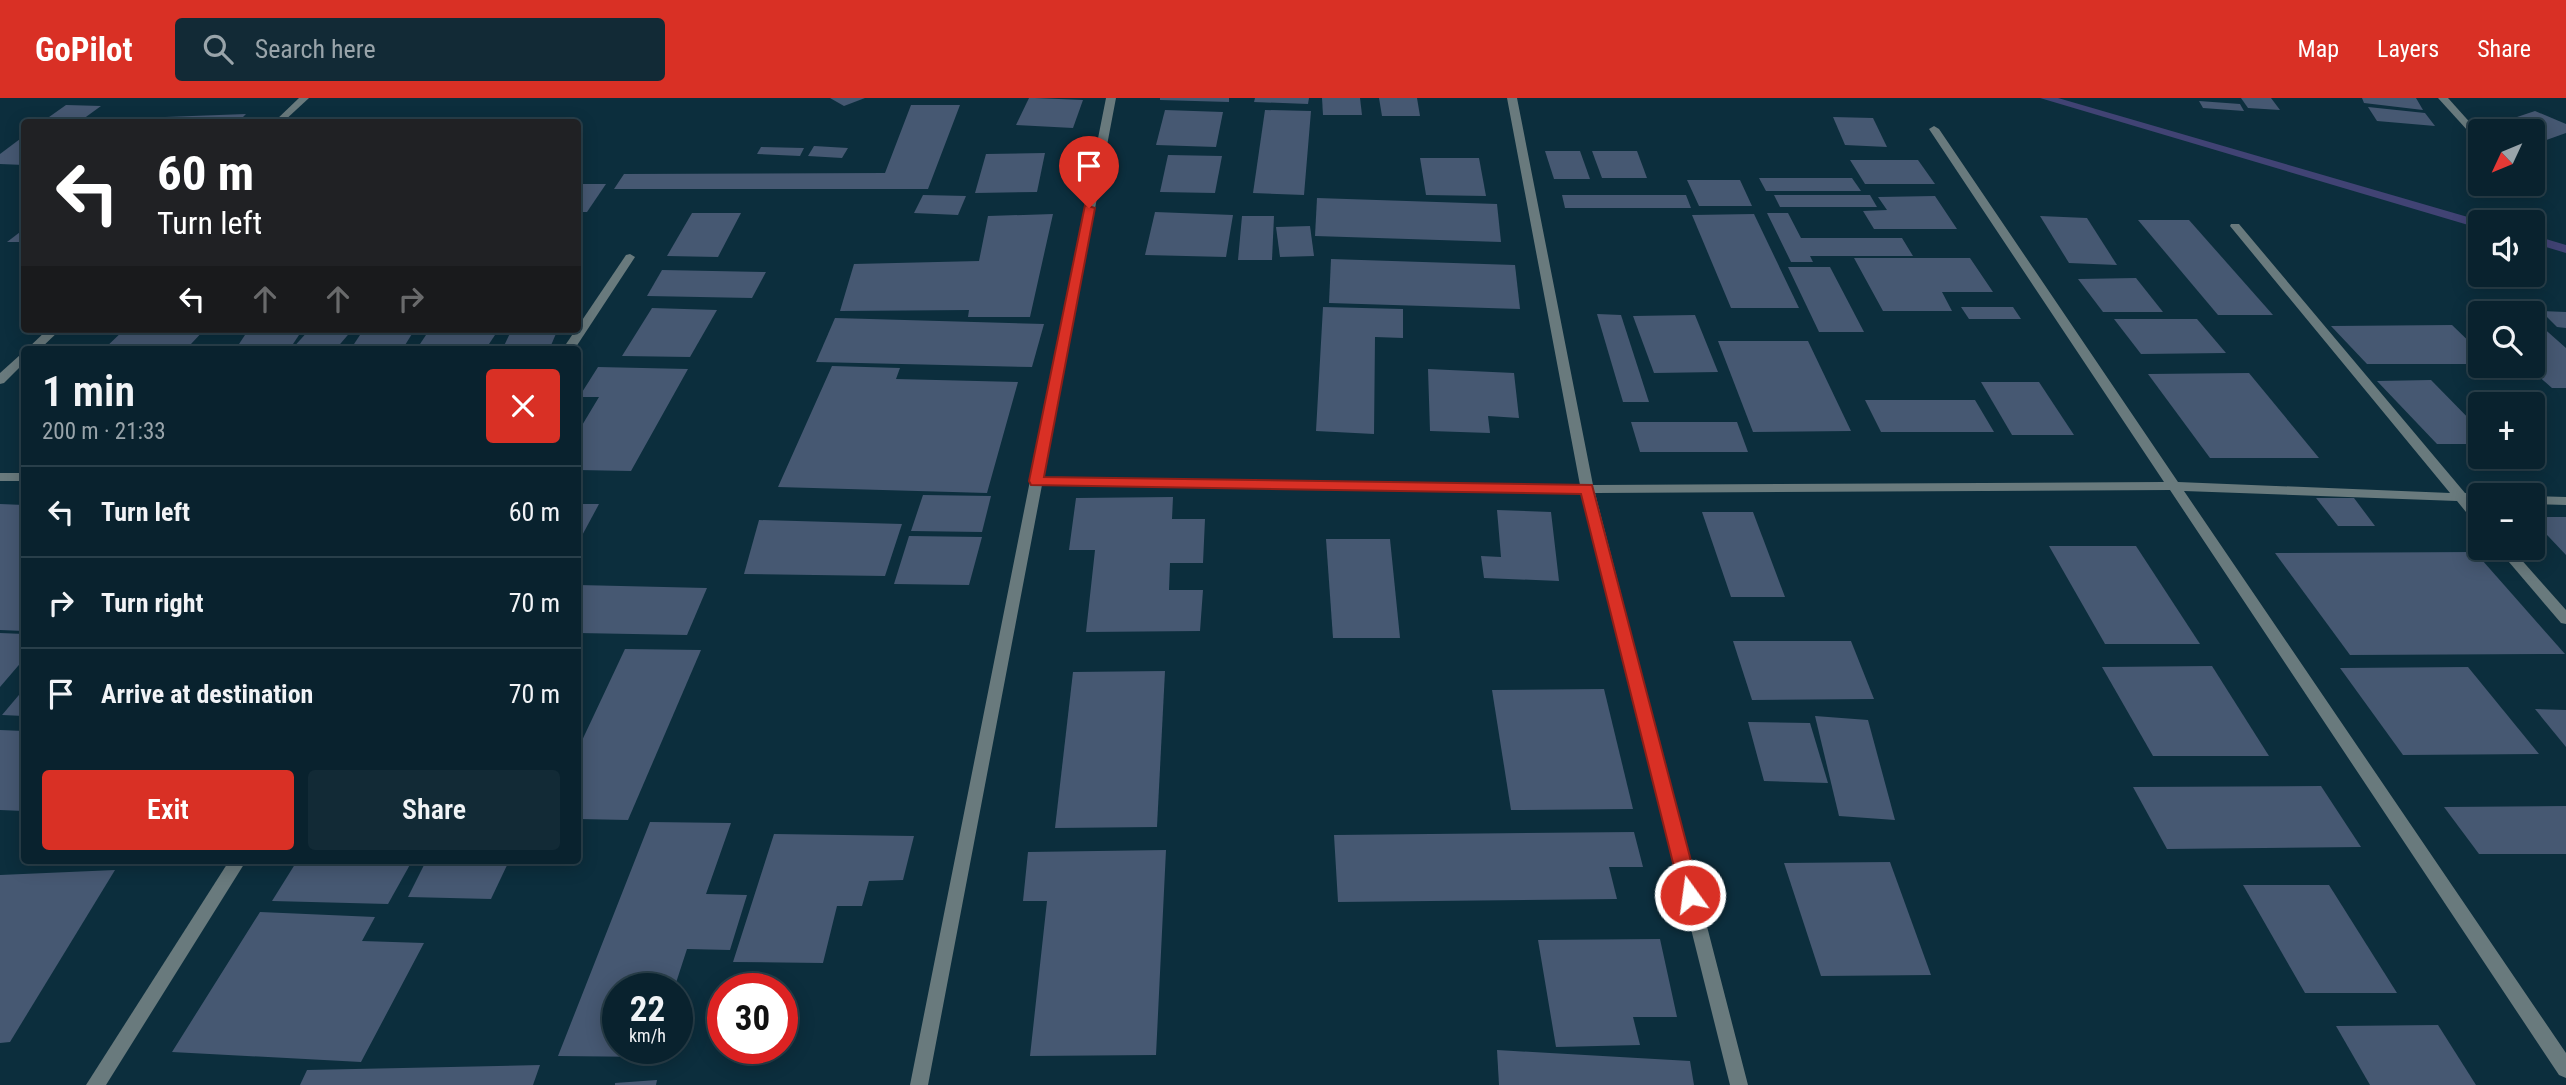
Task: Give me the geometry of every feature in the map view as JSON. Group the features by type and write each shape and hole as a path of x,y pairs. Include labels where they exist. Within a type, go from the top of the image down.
{"street":[{"path":"281,119 304,98"},
{"path":"919,1085 1111,98"},
{"path":"1512,98 1587,489 1739,1085"},
{"path":"2443,98 2468,126"},
{"path":"1934,129 2566,1069"},
{"path":"2235,226 2468,506"},
{"path":"581,330 630,257"},
{"path":"37,346 51,333"},
{"path":"0,380 21,360"},
{"path":"0,477 21,477"},
{"path":"1036,481 1587,489 2176,486 2468,497"},
{"path":"2545,500 2566,501"},
{"path":"2514,560 2566,619"},
{"path":"95,1085 236,864"}],"building":[{"path":"830,98 865,98 844,106"},
{"path":"1029,98 1083,100 1073,128 1016,125"},
{"path":"1229,98 1229,102 1160,100"},
{"path":"1255,98 1309,98 1308,104 1254,102"},
{"path":"1322,98 1360,98 1362,115 1323,115"},
{"path":"1379,98 1417,98 1420,116 1382,116"},
{"path":"2241,98 2271,98 2280,110 2248,108"},
{"path":"2362,98 2416,98 2423,110 2364,103"},
{"path":"2199,101 2240,104 2244,111 2203,108"},
{"path":"66,105 101,106 83,119 46,119"},
{"path":"911,105 960,105 928,189 614,189 624,174 885,173"},
{"path":"2368,107 2425,113 2435,126 2377,121"},
{"path":"1165,110 1223,112 1216,147 1156,145"},
{"path":"1265,110 1311,111 1304,195 1253,193"},
{"path":"2535,111 2566,124 2566,133 2545,140 2545,119 2511,119"},
{"path":"246,114 241,119 163,119"},
{"path":"1833,117 1873,118 1887,147 1845,145"},
{"path":"21,138 21,165 0,164 0,154"},
{"path":"814,146 848,148 842,158 808,156"},
{"path":"761,147 804,148 800,156 757,154"},
{"path":"1545,151 1580,151 1590,179 1554,179"},
{"path":"1592,151 1637,151 1647,178 1602,178"},
{"path":"1045,153 1037,192 975,193 986,154"},
{"path":"1168,155 1222,156 1215,193 1160,192"},
{"path":"1420,158 1479,158 1486,196 1426,195"},
{"path":"1850,160 1918,160 1935,184 1865,184"},
{"path":"1759,178 1852,178 1861,191 1766,191"},
{"path":"1687,180 1740,180 1752,206 1699,206"},
{"path":"581,184 606,184 587,212 581,212"},
{"path":"923,195 966,196 958,215 914,213"},
{"path":"1562,195 1686,195 1691,208 1565,208"},
{"path":"1774,195 1870,195 1877,207 1780,207"},
{"path":"1935,196 1957,229 1874,229 1863,211 1887,210 1878,197"},
{"path":"1317,198 1497,204 1501,242 1315,236"},
{"path":"1155,212 1233,215 1226,257 1145,255"},
{"path":"692,213 741,213 718,257 667,256"},
{"path":"1767,213 1788,213 1801,238 1902,238 1913,256 1810,256 1813,262 1791,262"},
{"path":"1053,214 1030,317 968,317 969,310 840,311 854,264 979,261 988,216"},
{"path":"1754,214 1799,308 1731,308 1692,215"},
{"path":"1242,216 1274,216 1272,260 1238,260"},
{"path":"2040,216 2087,218 2117,265 2069,263"},
{"path":"2138,220 2189,220 2273,315 2218,315"},
{"path":"1310,226 1314,256 1280,257 1276,227"},
{"path":"21,231 21,242 7,242"},
{"path":"1854,258 1970,258 1993,292 1942,292 1952,311 1883,311"},
{"path":"1331,259 1515,265 1520,309 1329,303"},
{"path":"1788,267 1830,267 1864,332 1819,332"},
{"path":"662,270 766,272 752,298 647,296"},
{"path":"2136,278 2163,312 2103,312 2078,279"},
{"path":"1323,307 1403,309 1403,338 1375,337 1374,434 1316,431"},
{"path":"1961,307 2013,307 2021,319 1969,319"},
{"path":"652,308 717,310 690,357 622,356"},
{"path":"2545,311 2566,312 2566,328 2557,327 2545,315"},
{"path":"1597,314 1621,315 1649,402 1623,402"},
{"path":"1695,315 1718,372 1654,373 1633,316"},
{"path":"835,318 1044,324 1032,367 816,362"},
{"path":"2114,319 2197,319 2226,353 2141,354"},
{"path":"2452,325 2468,340 2468,364 2367,364 2331,326"},
{"path":"2545,329 2566,348 2566,388 2552,388 2541,378 2545,378"},
{"path":"121,333 201,333 191,344 107,346"},
{"path":"246,333 300,333 292,346 238,346"},
{"path":"306,333 350,333 338,346 295,346"},
{"path":"361,333 413,333 404,346 353,346"},
{"path":"427,333 496,333 488,346 419,346"},
{"path":"510,333 556,333 551,346 504,346"},
{"path":"1718,341 1808,341 1851,431 1753,432"},
{"path":"832,366 900,368 896,379 1018,382 987,493 778,487"},
{"path":"598,367 688,369 631,471 581,470 581,427 599,397 581,397"},
{"path":"1428,369 1514,373 1519,418 1488,416 1490,433 1430,431"},
{"path":"2249,373 2319,458 2210,458 2148,374"},
{"path":"2431,380 2468,418 2468,444 2437,444 2377,381"},
{"path":"1981,382 2039,382 2074,435 2012,435"},
{"path":"1865,400 1975,400 1994,432 1881,432"},
{"path":"1631,422 1737,422 1748,452 1640,452"},
{"path":"923,495 991,496 982,532 911,531"},
{"path":"1173,497 1172,519 1205,519 1203,563 1170,563 1169,590 1203,590 1200,631 1086,632 1095,550 1069,550 1076,498"},
{"path":"2316,498 2354,498 2375,526 2338,526"},
{"path":"0,504 21,505 21,631 0,630"},
{"path":"581,504 599,504 581,537"},
{"path":"1497,510 1551,512 1559,581 1484,578 1481,556 1501,557"},
{"path":"1702,512 1753,512 1785,597 1731,597"},
{"path":"2545,517 2566,517 2566,555 2545,533"},
{"path":"759,520 902,524 885,576 744,574"},
{"path":"909,536 982,537 969,585 894,584"},
{"path":"1326,539 1390,539 1400,638 1333,638"},
{"path":"2049,546 2136,546 2200,644 2105,644"},
{"path":"2468,552 2468,560 2482,560 2565,654 2350,655 2275,553"},
{"path":"581,585 707,588 687,635 581,633"},
{"path":"0,633 21,634 21,662 0,687"},
{"path":"1733,641 1851,641 1874,699 1752,700"},
{"path":"625,649 701,650 628,820 581,819 581,743"},
{"path":"2212,666 2269,756 2153,756 2102,667"},
{"path":"2468,667 2539,754 2403,755 2340,668"},
{"path":"1165,671 1157,827 1055,828 1073,672"},
{"path":"1604,689 1633,809 1511,810 1492,690"},
{"path":"21,693 21,716 2,715"},
{"path":"2535,709 2566,710 2566,747"},
{"path":"1815,716 1868,720 1895,820 1839,816"},
{"path":"1748,722 1810,723 1828,783 1764,781"},
{"path":"0,730 21,731 21,811 0,810"},
{"path":"2321,786 2361,847 2167,849 2133,787"},
{"path":"2566,806 2566,854 2479,854 2444,807"},
{"path":"650,822 731,823 706,894 747,895 730,950 687,949 679,973 602,973 602,1056 558,1056"},
{"path":"1634,832 1643,867 1609,867 1617,899 1338,902 1334,835"},
{"path":"774,834 914,836 903,880 869,881 862,906 837,906 823,963 733,962"},
{"path":"1166,850 1156,1055 1030,1056 1047,901 1023,901 1028,852"},
{"path":"1890,862 1931,975 1821,976 1784,863"},
{"path":"295,864 410,864 388,904 272,901"},
{"path":"424,864 508,864 491,899 408,897"},
{"path":"115,870 10,1042 0,1043 0,875"},
{"path":"2243,885 2329,885 2397,993 2305,993"},
{"path":"260,912 375,917 362,941 424,943 361,1062 172,1052"},
{"path":"1660,939 1677,1017 1633,1017 1640,1045 1556,1047 1538,940"},
{"path":"2438,1025 2476,1085 2370,1085 2336,1026"},
{"path":"1497,1050 1690,1061 1694,1085 1499,1085"},
{"path":"540,1065 533,1085 300,1085 307,1070"},
{"path":"657,1080 656,1085 615,1085 615,1083"}],"waterway":[{"path":"2046,98 2468,221"},
{"path":"2545,243 2566,249"}],"route":[{"path":"1089,208 1036,481 1587,489 1690,895"}]}
